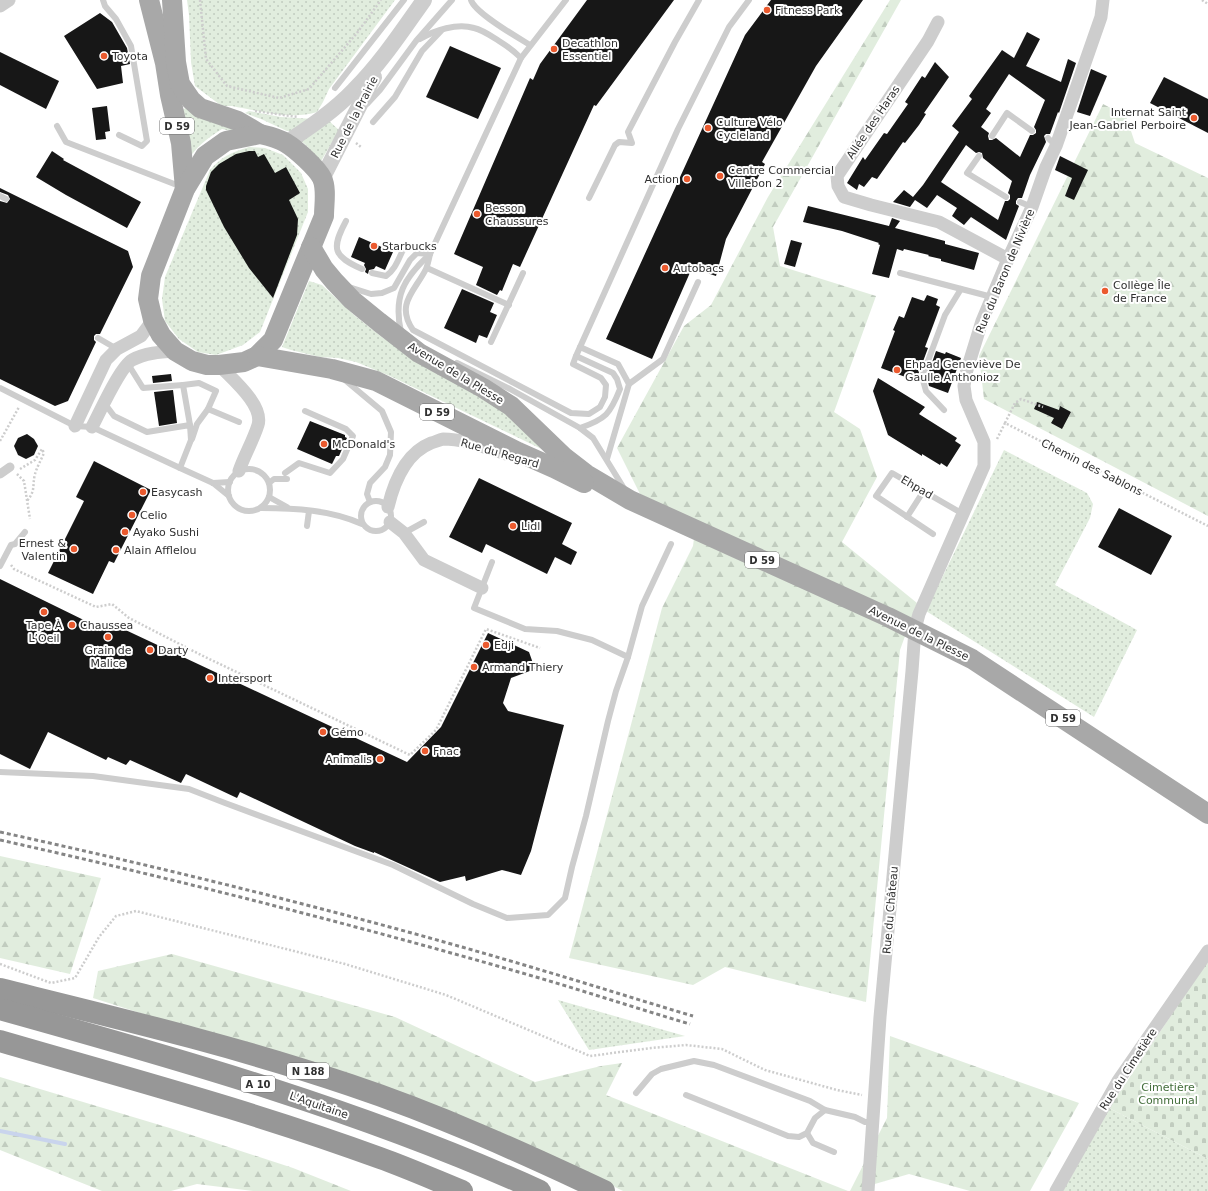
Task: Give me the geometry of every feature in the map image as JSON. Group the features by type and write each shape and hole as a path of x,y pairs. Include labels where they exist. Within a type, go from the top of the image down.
{"highway":[{"name":"N 188","path":"0,989 227,1046 350,1085 474,1132 604,1191"},
{"name":"L'Aquitaine","path":"0,1009 143,1049 315,1102 438,1147 540,1191"},
{"path":"0,1041 168,1089 298,1130 381,1158 462,1191"}],"main road":[{"name":"Avenue de la Plesse","path":"149,0 165,63 170,95 181,143 185,189"},
{"name":"Avenue de la Plesse","path":"172,0 176,62 180,84 191,100 200,108 238,121 260,134 286,143 312,165 322,179 325,195 324,216 273,340 257,356 244,362 207,365 192,361 175,351 162,335 153,320 148,300 152,276 185,189 205,156 226,141 260,134"},
{"name":"Avenue de la Plesse","path":"311,247 324,269 352,300 411,343 420,353 483,388 511,406 564,456 586,474 630,500 914,629 972,659 1208,814"},
{"name":"Avenue de la Plesse","path":"257,356 332,369 376,381 582,483 610,489"}],"street":[{"path":"0,6 9,0"},
{"name":"Rue de la Prairie","path":"286,143 326,116 354,90 385,54 424,0"},
{"name":"Rue du Baron de Nivière","path":"914,629 919,614 984,466 984,442 966,400 964,386 966,373 982,321 1008,259 1026,204 1046,167 1052,142 1101,17 1103,0"},
{"name":"Allée des Haras","path":"938,22 928,41 837,176 838,186 844,198 939,222 1008,259"},
{"name":"Rue de la Prairie","path":"322,179 385,54"},
{"path":"75,426 106,360 117,350 141,336 153,320"},
{"path":"92,426 105,404 120,373 131,361 150,353 175,351"},
{"path":"219,365 251,400 258,412 258,424 240,472"},
{"name":"Rue du Regard","path":"388,507 391,494 398,477 409,460 423,447 441,439 463,441 554,468"},
{"path":"0,474 10,468"},
{"path":"390,522 404,533 424,560 482,588"},
{"name":"Rue du Château","path":"868,1191 880,1017 912,671 914,629"},
{"name":"Rue du Cimetière","path":"1056,1191 1118,1081 1208,951"}],"lane":[{"path":"103,0 105,6 116,20 131,46 147,141 142,146 119,135"},
{"path":"335,88 404,0"},
{"path":"350,123 380,90 416,41 452,0"},
{"path":"471,0 482,13 530,45"},
{"path":"566,0 521,58 430,254 427,268 408,297 405,316 407,322 413,330 571,413 589,414 600,407 605,397 606,385 601,378 573,364 576,356 678,128 728,27 749,0"},
{"path":"589,198 615,145 619,142 632,143 628,132 675,42 699,0"},
{"path":"416,41 430,33 457,26 474,28 487,33 515,52 521,58"},
{"path":"373,122 395,97 422,51 442,30"},
{"path":"992,136 1007,113 1032,131"},
{"path":"57,126 66,142 185,189"},
{"path":"979,156 967,174 1006,197"},
{"path":"346,221 338,241 338,254 346,262 362,269"},
{"path":"372,273 386,276 391,273 396,266 402,250 407,248"},
{"path":"334,281 371,294 382,293 394,288 410,260 417,253 430,254"},
{"path":"411,343 398,319 397,309 399,299 416,267 430,254"},
{"path":"427,268 509,305"},
{"path":"491,342 523,273"},
{"path":"900,273 992,297"},
{"path":"607,459 629,384 663,360 698,282"},
{"path":"944,410 926,391 922,377 945,315 961,289"},
{"path":"98,338 117,350"},
{"path":"580,347 618,364 629,384"},
{"path":"576,356 612,373 617,378 620,389 614,405 606,416 594,423 580,428"},
{"path":"454,361 510,389 580,428 593,438 607,459 630,500"},
{"path":"128,364 143,388 199,383 216,391 208,408 197,424 180,468"},
{"path":"332,369 382,410 391,432 390,455 385,467 370,482 367,494 370,502"},
{"path":"183,385 191,440"},
{"path":"0,388 75,426 92,426 213,483 229,496"},
{"path":"105,404 114,416 147,432 190,425"},
{"path":"208,408 239,422"},
{"path":"269,483 274,479 286,476 299,463 330,473 343,459 353,436 346,429 305,411"},
{"path":"246,469 260,472 266,477 269,483 270,497 261,508 255,511 248,512 242,510 231,502 228,489 230,482 234,476 240,472 246,469"},
{"name":"Ehpad","path":"933,534 876,496 892,473 963,514"},
{"path":"213,483 230,482"},
{"path":"907,517 923,492"},
{"path":"270,497 288,508"},
{"path":"261,508 288,508 348,518 362,524 370,531 380,532 388,526 391,517 388,507 380,501 370,502 362,510 348,518"},
{"path":"362,510 360,520 362,524"},
{"path":"307,526 309,511"},
{"path":"404,533 424,522"},
{"path":"0,566 10,545 15,544 25,532"},
{"path":"0,772 93,776 189,789 393,865 474,904 507,918 548,915 565,898 616,691 628,657 642,606 671,544"},
{"path":"492,562 474,608 525,629 558,631 592,640 628,657"},
{"path":"636,1094 652,1074 661,1069 694,1062 714,1065 810,1101 825,1110 855,1117 865,1122 872,1122"},
{"path":"686,1094 788,1136 807,1134 815,1118 825,1110"},
{"path":"807,1134 813,1143 834,1152"}],"path":[{"path":"200,0 206,59 226,86 279,98 309,89 357,34 380,0"},
{"path":"1202,0 1208,4"},
{"path":"254,111 299,117"},
{"path":"984,442 996,441 1014,403 1021,400 1043,407"},
{"path":"0,441 22,403"},
{"name":"Chemin des Sablons","path":"1005,423 1208,526"},
{"path":"10,468 21,469 35,460 42,449 44,453 35,475 35,485 32,495 27,501"},
{"path":"24,481 30,519"},
{"path":"15,544 9,563 14,568 96,607 112,604 129,618 410,755 436,730 486,629 540,648"},
{"path":"0,964 52,983 75,978 99,937 116,916 136,912 346,964 446,995 590,1056 686,1045 722,1049 765,1070 837,1090 874,1097"}],"green space":[{"path":"187,0 395,0 329,89 317,112 286,115 225,106 219,104 195,86 191,62"},
{"path":"890,0 901,0 773,227 780,266 876,296 834,412 860,429 877,477 842,542 917,603 900,650 866,1002 725,967 693,985 569,958 662,608 693,546 696,523 640,494 617,448 684,326 711,305 768,197"},
{"name":"Collège Île de France","path":"1103,104 1126,116 1135,143 1208,178 1208,516 984,399 979,356"},
{"path":"186,108 235,127 231,131 222,129 211,136 198,148 186,163 179,111"},
{"path":"249,111 281,117 314,119 296,131 287,131 245,113"},
{"path":"329,121 339,130 320,163 307,146 300,140"},
{"path":"249,147 265,148 283,155 301,173 308,189 308,212 260,332 243,345 216,355 198,352 179,339 165,321 162,299 165,277 210,170 227,156"},
{"path":"309,281 322,285 354,315 383,338 494,401 556,456 390,376 356,362 338,358 320,357 282,347"},
{"path":"1004,450 1087,493 1093,504 1090,518 1055,585 1137,630 1094,717 926,611"},
{"path":"0,856 101,878 70,974 0,958"},
{"path":"172,954 395,1017 535,1082 601,1066 622,1063 606,1095 848,1191 623,1191 567,1163 433,1106 93,998 98,971"},
{"name":"Cimetière Communal","path":"1208,960 1208,1159 1109,1108"},
{"path":"558,1000 685,1036 589,1050"},
{"path":"890,1036 1079,1103 1030,1191 970,1191 909,1174 868,1186 868,1191 850,1191 887,1118"},
{"path":"0,1077 173,1129 293,1168 351,1191 253,1191 197,1184 171,1191 102,1191 0,1150"},
{"path":"1109,1108 1208,1159 1208,1191 1063,1191"}],"building":[{"path":"587,0 674,0 596,106 594,105 520,267 513,264 502,291 500,290 497,295 476,285 483,267 454,254 530,78 533,80 540,64"},
{"name":"Centre Commercial Villebon 2","path":"771,0 863,0 816,66 762,162 765,164 726,239 716,276 692,268 652,359 606,339 745,35"},
{"name":"Toyota","path":"100,13 112,22 127,48 130,64 121,66 123,83 97,89 64,36"},
{"path":"1027,32 1040,39 1026,66 1061,82 1068,59 1076,63 1059,113 1058,112 1050,134 1046,134 1044,136 1046,142 1030,175 1022,198 1018,198 1016,201 1016,204 1019,206 1006,240 971,217 964,225 952,216 957,208 937,195 927,208 915,200 910,207 893,202 904,190 913,197 923,185 959,132 952,126 972,99 969,96 1002,50 1014,58","holes":["1009,74 1045,100 1034,127 1036,133 1030,135 1020,157 996,138 989,140 989,133 981,127 991,113 986,109","966,145 976,153 982,153 983,158 1012,181 1008,193 1010,195 1010,199 1005,201 998,220 941,182"]},
{"path":"450,46 501,68 478,119 426,97"},
{"path":"0,52 59,81 46,109 0,85"},
{"path":"935,62 949,77 924,113 926,114 919,125 905,143 903,142 877,179 872,177 864,187 859,184 857,190 847,183 863,157 865,160 884,133 887,134 908,104 905,102 922,76 925,78"},
{"path":"1091,69 1107,76 1090,116 1077,112"},
{"name":"Internat Saint Jean-Gabriel Perboire","path":"1164,77 1208,99 1208,133 1150,103"},
{"path":"107,106 110,131 105,132 106,139 96,140 92,108"},
{"path":"52,151 64,159 63,160 141,202 127,228 36,177"},
{"path":"255,151 258,157 264,154 275,173 286,167 300,193 289,200 298,219 297,235 273,298 249,268 224,227 206,190 211,172 219,164 236,154"},
{"path":"1060,156 1088,170 1074,200 1065,196 1072,178 1055,170"},
{"path":"0,188 128,251 133,267 100,334 96,334 94,336 94,340 96,342 68,401 55,406 0,379 0,201 7,203 10,199 8,195 0,192"},
{"path":"808,206 889,226 892,218 900,221 895,228 945,241 945,244 979,253 974,270 941,261 941,259 928,256 929,255 904,249 903,251 897,249 889,278 872,274 880,245 878,244 879,243 842,231 803,222"},
{"path":"359,237 393,252 385,270 376,266 374,269 369,270 368,274 365,272 365,263 351,257"},
{"path":"791,240 802,243 795,267 784,264"},
{"path":"462,289 494,303 490,312 497,315 487,338 479,335 476,343 444,328"},
{"path":"927,295 938,299 936,305 940,307 925,347 928,348 918,375 919,382 881,368 899,316 904,318 912,297 924,301"},
{"path":"936,351 945,354 946,352 961,358 948,393 929,386 927,377"},
{"path":"171,374 172,381 153,383 152,376"},
{"path":"878,378 925,407 919,414 957,438 955,441 961,445 947,467 941,463 940,465 922,454 922,456 888,435 873,391"},
{"path":"173,390 177,423 159,426 154,392"},
{"path":"1037,402 1059,410 1060,406 1071,412 1062,429 1051,423 1054,418 1034,409"},
{"name":"McDonald's","path":"310,421 345,435 347,438 339,456 336,456 332,464 297,449"},
{"path":"27,434 34,439 38,446 34,455 26,459 18,455 14,446 18,438"},
{"path":"94,461 151,490 114,563 109,561 93,594 48,573 84,501 76,497"},
{"name":"Lidl","path":"479,478 572,523 562,544 577,552 571,565 555,557 547,574 486,544 482,553 449,537"},
{"path":"1119,508 1172,536 1151,575 1098,547"},
{"path":"0,579 98,627 117,626 407,762 441,727 488,633 529,652 535,669 511,678 503,703 508,711 564,725 531,851 521,875 502,870 466,881 465,876 440,882 374,852 355,846 240,792 237,798 186,774 181,783 130,760 126,765 108,757 106,760 48,732 30,769 0,754"}],"waterway":[{"path":"0,1131 65,1144"}],"railway":[{"path":"0,832 204,879 340,914 474,950 693,1016"},
{"path":"0,840 202,887 336,922 536,977 690,1024"}],"place":[{"name":"Fitness Park","path":"767,10"},
{"name":"Decathlon Essentiel","path":"554,49"},
{"name":"Toyota","path":"104,56"},
{"name":"Internat Saint Jean-Gabriel Perboire","path":"1194,118"},
{"name":"Culture Vélo Cycleland","path":"708,128"},
{"name":"Centre Commercial Villebon 2","path":"720,176"},
{"name":"Action","path":"687,179"},
{"name":"Besson Chaussures","path":"477,214"},
{"name":"Starbucks","path":"374,246"},
{"name":"Autobacs","path":"665,268"},
{"name":"Collège Île de France","path":"1105,291"},
{"name":"Ehpad Geneviève De Gaulle Anthonioz","path":"897,370"},
{"name":"McDonald's","path":"324,444"},
{"name":"Easycash","path":"143,492"},
{"name":"Celio","path":"132,515"},
{"name":"Lidl","path":"513,526"},
{"name":"Ayako Sushi","path":"125,532"},
{"name":"Ernest & Valentin","path":"74,549"},
{"name":"Alain Afflelou","path":"116,550"},
{"name":"Tape À L’Oeil","path":"44,612"},
{"name":"Chaussea","path":"72,625"},
{"name":"Grain de Malice","path":"108,637"},
{"name":"Edji","path":"486,645"},
{"name":"Darty","path":"150,650"},
{"name":"Armand Thiery","path":"474,667"},
{"name":"Intersport","path":"210,678"},
{"name":"Gémo","path":"323,732"},
{"name":"Fnac","path":"425,751"},
{"name":"Animalis","path":"380,759"}]}
